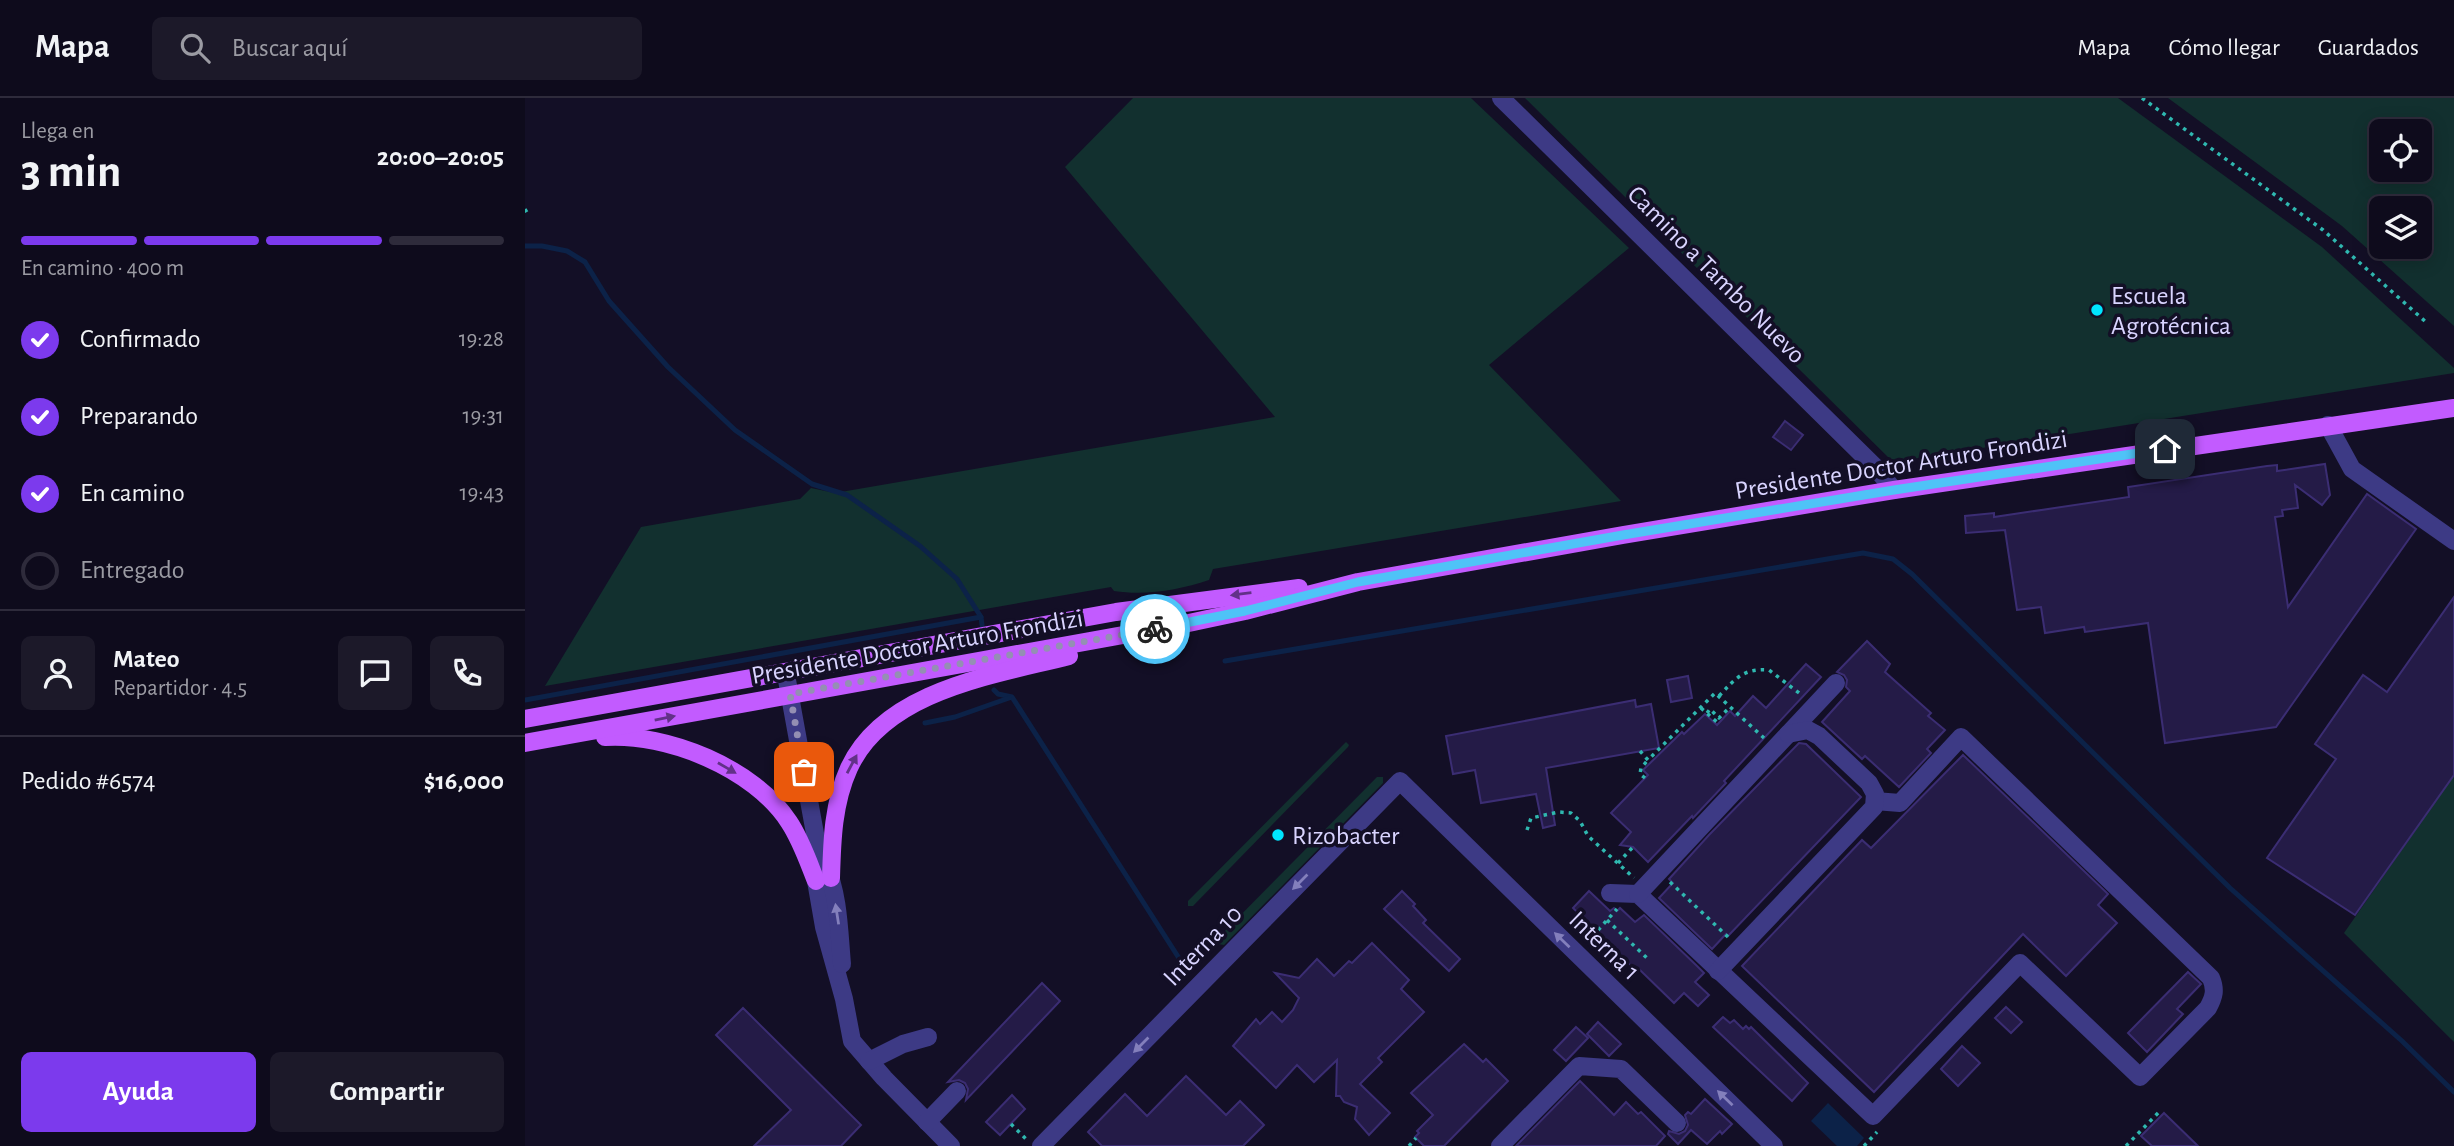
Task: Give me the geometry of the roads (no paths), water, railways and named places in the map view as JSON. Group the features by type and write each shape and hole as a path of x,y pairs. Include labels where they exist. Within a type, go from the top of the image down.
{"main road":[{"name":"Presidente Doctor Arturo Frondizi","path":"533,742 789,687 1184,624 1358,582 1894,490 2454,408"},
{"name":"Presidente Doctor Arturo Frondizi","path":"525,719 1079,619 1242,594 1358,582"},
{"path":"525,727 789,687 963,649 1079,619"},
{"path":"823,880 842,786 849,767 861,748 891,718 927,697 968,682 1184,624"},
{"path":"533,742 619,736 685,751 731,769 777,807 789,822 823,880"}],"street":[{"name":"Camino a Tambo Nuevo","path":"1501,98 1874,466 1894,490"},
{"path":"2328,425 2352,469 2454,541"},
{"path":"1836,684 1659,872 1625,894 1718,971 1873,1116 2020,963 2140,1077 2208,1008 2214,998 2215,987 2211,978 1961,737 1900,803 1875,801"},
{"path":"789,687 823,880 839,924 844,999 852,1041 951,1146"},
{"path":"1718,971 1871,812 1875,801 1869,783 1819,736 1808,730 1788,734"},
{"name":"Interna 10","path":"1041,1146 1400,781"},
{"name":"Interna 1","path":"1400,781 1774,1146"},
{"path":"869,1061 903,1044 928,1037"},
{"path":"1500,1146 1579,1066 1621,1069 1677,1123"},
{"path":"927,1122 957,1091"}],"water":[{"path":"1828,1103 1864,1138 1857,1146 1837,1146 1811,1121"}],"waterway":[{"path":"525,246 567,251 585,262 609,301 668,367 735,430 812,484 847,495 920,546 957,579 981,617 982,625"},
{"path":"1225,661 1863,553 1893,559 1912,574 2230,888 2402,1041 2454,1092"},
{"path":"525,700 981,617"},
{"path":"994,690 998,694 1012,697 1184,966"},
{"path":"925,723 955,717 1009,698"}],"place":[{"name":"Escuela Agrotécnica","path":"2097,310"},
{"name":"Rizobacter","path":"1278,835"}]}
